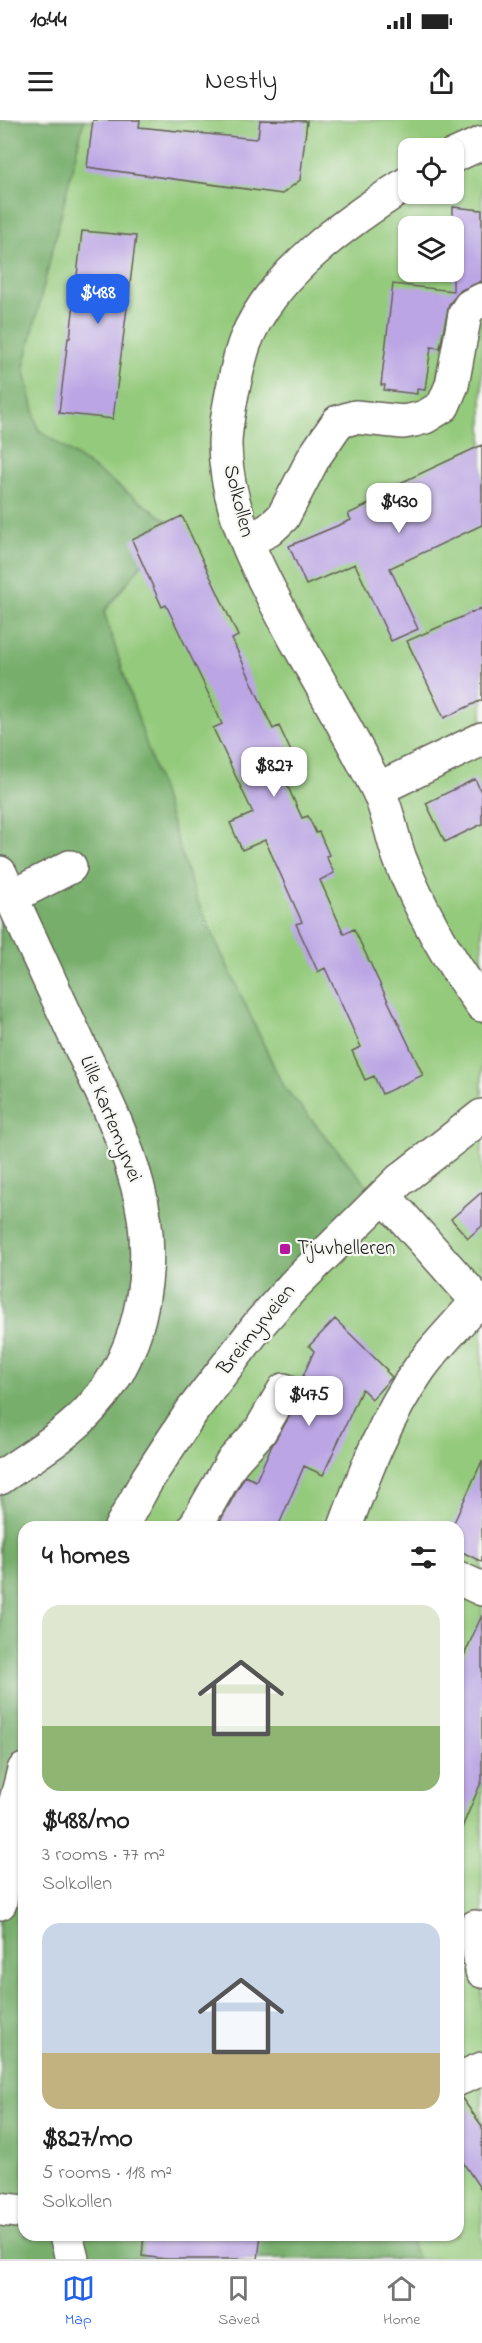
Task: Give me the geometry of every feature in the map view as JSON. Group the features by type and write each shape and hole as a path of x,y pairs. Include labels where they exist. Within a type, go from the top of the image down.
{"street":[{"name":"Solkollen","path":"398,190 346,225 306,258 279,288 259,316 245,341 236,372 225,446 229,477 247,541 276,602 378,789 396,848 427,921 482,1005"},
{"path":"247,541 269,530 283,517 314,457 338,422 355,417 403,422 425,417 442,406 452,385 465,314 470,306 482,300"},
{"path":"378,789 482,739"},
{"name":"Lille Kartemyrvei","path":"0,1478 94,1406 127,1354 135,1334 146,1280 142,1207 138,1186 122,1137 5,885 70,867"},
{"name":"Breimyrveien","path":"124,1521 148,1478 192,1411 260,1323 336,1241 385,1197 400,1180 482,1116"},
{"path":"347,1521 363,1479 392,1415 421,1368 480,1304 385,1197"},
{"path":"198,1521 232,1462 260,1431 284,1390"},
{"path":"464,1581 482,1589"},
{"path":"0,1903 6,1816 18,1785"},
{"path":"475,1927 482,1971"},
{"path":"464,2076 482,2069"},
{"path":"0,2209 18,2211"},
{"path":"68,2241 72,2259"}],"green space":[{"path":"0,120 482,120 482,2259 0,2259"},
{"path":"0,120 84,120 24,367 38,429 173,525 104,612 195,896 283,1086 365,1183 382,1197 174,1430 130,1521 18,1521 18,2241 411,2241 417,2259 0,2259"}],"building":[{"path":"93,120 140,120 139,127 256,139 260,120 307,121 300,180 282,194 87,167"},
{"path":"453,207 482,210 482,281 461,290 449,304 440,348 431,347 425,390 417,389 417,394 384,390 385,385 381,385 393,284 453,291 453,282 464,282 464,216 453,216"},
{"path":"82,231 136,236 113,419 59,413"},
{"path":"482,445 482,525 390,568 418,629 391,641 355,564 306,585 289,546 351,520 348,514 390,494 387,489"},
{"path":"182,516 238,636 232,639 273,729 279,726 295,760 279,767 302,818 308,816 316,833 319,832 329,855 326,856 334,873 320,880 344,934 354,929 423,1075 382,1094 374,1076 365,1080 352,1051 361,1047 325,968 318,972 296,924 302,922 265,840 242,850 230,823 253,813 213,728 222,724 166,605 162,607 132,540"},
{"path":"482,608 482,700 444,718 407,641"},
{"path":"475,779 482,794 482,824 445,842 426,803"},
{"path":"482,1192 482,1226 468,1238 451,1219"},
{"path":"335,1319 392,1377 372,1399 362,1389 323,1475 304,1466 281,1521 220,1521 245,1476 256,1481 271,1447 300,1399 303,1391 301,1381 314,1351 309,1346"},
{"path":"482,1461 482,1562 464,1553 464,1521 455,1521"},
{"path":"482,1615 482,1780 464,1823 464,1656"},
{"path":"464,2101 482,2126 482,2191 464,2164"},
{"path":"143,2241 260,2241 258,2259 165,2259 142,2256"}],"place":[{"name":"Tjuvhelleren","path":"285,1249"}]}
